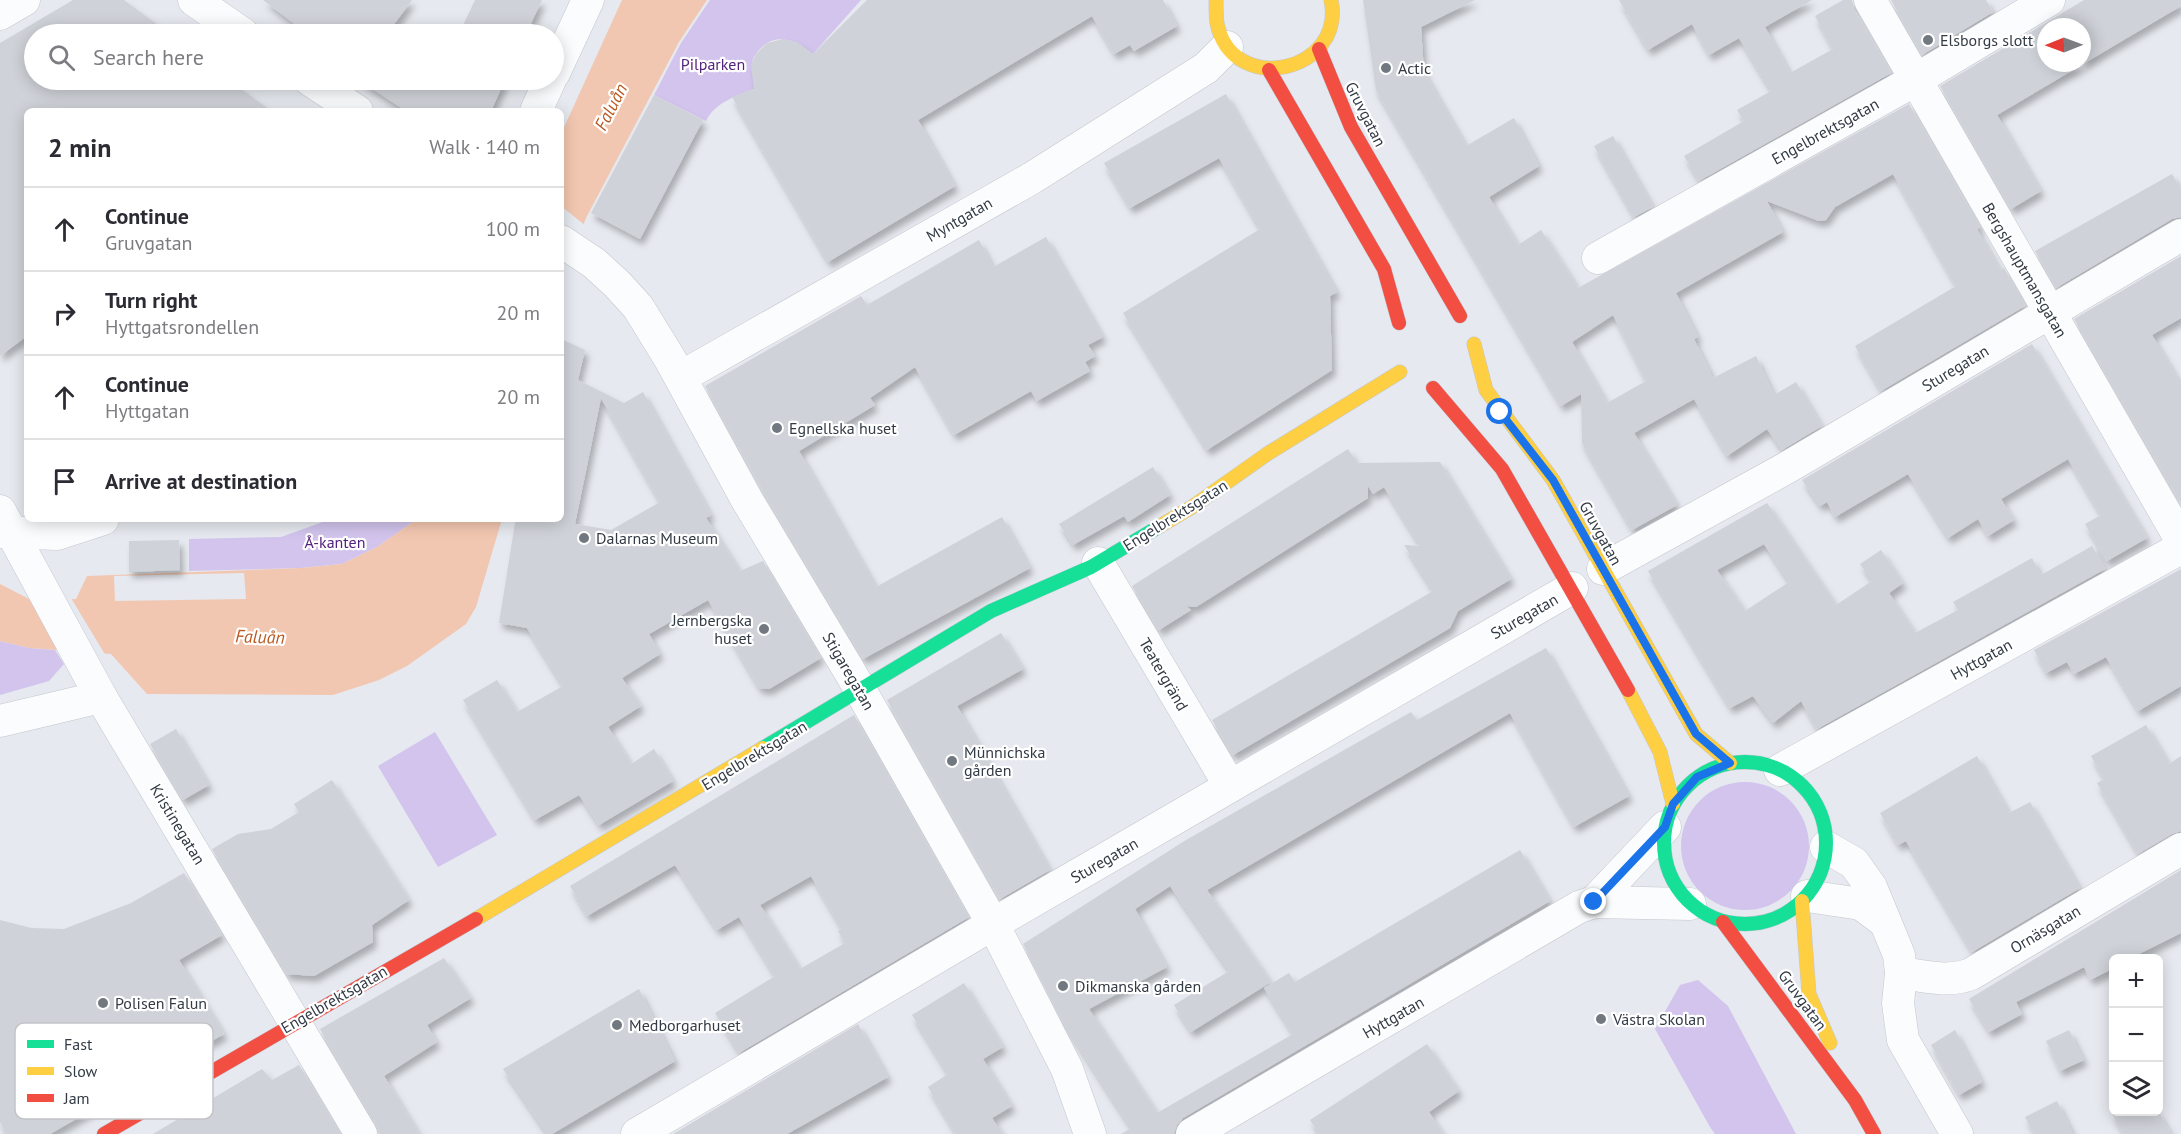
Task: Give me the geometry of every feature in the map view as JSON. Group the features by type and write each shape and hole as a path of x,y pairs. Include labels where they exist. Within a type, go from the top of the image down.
{"main road":[{"path":"1216,0 1216,26 1227,47 1245,63 1269,70 1297,66 1319,49 1330,28 1331,0"},
{"name":"Gruvgatan","path":"1319,49 1351,127 1460,316 1468,326 1486,390 1553,480 1696,734 1730,763"},
{"path":"1269,70 1384,269 1400,324"},
{"path":"1435,306 1448,309 1460,316"},
{"path":"1467,370 1473,358 1474,345"},
{"name":"Engelbrektsgatan","path":"213,1070 551,876 991,611 1098,563 1192,507 1397,366 1415,384 1433,388"},
{"path":"1452,383 1433,388 1502,469 1610,655 1660,752 1669,815 1665,860 1679,891 1690,904 1723,922 1751,925 1779,918 1805,898 1819,878 1826,847 1826,831 1815,801 1794,778 1780,770 1755,763 1730,763 1697,777 1669,815"},
{"name":"Gruvgatan","path":"1805,898 1809,994 1855,1100 1874,1134"},
{"name":"Gruvgatan","path":"1723,922 1855,1100"},
{"name":"Engelbrektsgatan","path":"104,1134 129,1119"}],"street":[{"path":"0,14 24,0"},
{"path":"194,0 229,24"},
{"path":"564,52 588,0"},
{"name":"Bergshauptmansgatan","path":"1870,0 2181,540"},
{"name":"Engelbrektsgatan","path":"1598,258 1917,79 2049,0"},
{"name":"Myntgatan","path":"681,377 1041,172 1206,68 1227,47"},
{"path":"325,90 352,108"},
{"path":"537,108 545,90"},
{"name":"Sturegatan","path":"1603,568 1788,467 2181,235"},
{"name":"Stigaregatan","path":"568,247 594,263 638,308 681,377 747,500 861,691 993,924 1067,1069 1090,1134"},
{"path":"5,525 57,534 93,522"},
{"name":"Kristinegatan","path":"5,525 49,600 101,697 362,1134"},
{"name":"Hyttgatan","path":"1780,770 2181,548"},
{"name":"Teatergränd","path":"1098,563 1230,786"},
{"name":"Sturegatan","path":"637,1134 993,924 1572,588"},
{"path":"0,721 101,697"},
{"name":"Hyttgatan","path":"1594,902 1669,815"},
{"path":"1826,847 1854,863 1871,887 1899,955 1901,973 1898,1003 1904,1040 1957,1134"},
{"name":"Ornäsgatan","path":"1901,973 1939,979 1962,978 2181,849"},
{"path":"1805,898 1861,904 1885,921"},
{"name":"Hyttgatan","path":"1192,1134 1579,908 1594,902 1690,904"}],"green space":[{"name":"Pilparken","path":"710,0 861,0 813,54 787,40 774,40 767,43 758,51 752,62 756,88 721,104 706,121 654,95 681,43"},
{"name":"Å-kanten","path":"323,522 413,522 377,547 342,564 301,568 189,571 189,539 281,537"},
{"path":"0,641 30,648 55,650 64,664 49,681 0,695"},
{"path":"435,732 497,835 438,867 378,766"},
{"path":"1745,782 1769,787 1790,801 1804,822 1809,846 1804,870 1790,891 1769,905 1745,910 1721,905 1700,891 1686,870 1681,846 1686,822 1700,801 1721,787"},
{"path":"1698,980 1728,1006 1796,1134 1715,1134 1710,1127 1655,1029 1680,985"}],"water":[{"name":"Faluån","path":"622,0 707,0 679,42 587,216 564,271 564,127"},
{"name":"Faluån","path":"413,522 501,522 476,607 466,624 407,666 379,680 333,695 147,694 111,654 30,648 0,641 0,584 33,601 76,599 87,576 301,568 342,564 377,547"}],"pier":[{"path":"564,208 586,226 564,274"},
{"path":"244,573 246,599 115,601 114,576"},
{"path":"71,598 106,656 60,653 49,600"}],"building":[{"path":"73,0 124,0 156,24 32,24"},
{"path":"263,0 412,0 394,24 295,24"},
{"path":"475,0 542,0 531,24 464,24"},
{"path":"867,0 1163,0 1177,26 1134,51 1130,45 1114,54 1092,16 918,120 955,186 828,262 732,97 754,89 751,64 756,54 767,43 783,39 797,42 813,54"},
{"path":"1363,0 1475,0 1421,27 1424,72 1466,146 1514,118 1539,166 1489,197 1518,245 1541,230 1578,288 1909,104 1980,227 1977,229 2000,270 2004,268 2025,306 1881,391 1855,346 1956,286 1893,174 1835,207 1826,220 1819,221 1767,201 1783,232 1676,293 1698,337 1694,339 1713,378 1756,356 1774,395 1796,382 1822,426 1782,450 1767,429 1727,456 1694,399 1634,433 1677,505 1632,530 1582,443 1581,394 1561,406 1376,90","holes":["1613,315 1646,381 1607,403 1572,342"]},
{"path":"1619,0 1812,0 1765,27 1790,73 1833,49 1815,16 1843,0 1852,0 1854,9 1891,73 1699,181 1684,156 1744,121 1737,110 1771,91 1739,38 1709,55 1692,24 1648,50"},
{"name":"Elsborgs slott","path":"1891,0 1986,0 1993,12 1922,55"},
{"path":"2084,0 2181,0 2181,6 2091,59 2091,18 2054,18"},
{"path":"2037,28 2037,72 2070,72 1997,115 2041,191 2011,209 1940,86"},
{"path":"24,29 24,90 243,90 267,108 24,108 24,338 0,356 0,43"},
{"path":"374,90 500,90 492,108 401,108"},
{"path":"1226,94 1337,292 1330,296 1332,370 1207,450 1123,313 1260,229 1219,158 1130,208 1104,163"},
{"path":"654,95 703,120 640,239 591,213"},
{"path":"1613,136 1653,207 1634,217 1594,146"},
{"path":"2172,174 2181,190 2181,217 2172,219 2056,288 2035,251"},
{"path":"1046,237 1103,337 1088,345 1095,356 1085,362 1090,371 1037,401 1031,391 954,435 915,367 870,398 875,405 799,451 876,587 1002,517 1030,568 863,659 763,491 705,386 861,296 867,305 979,240 993,267"},
{"path":"2181,256 2181,318 2152,335 2181,384 2181,503 2074,319"},
{"path":"564,340 585,350 578,380 624,403 643,392 711,515 706,518 740,571 763,561 821,658 769,689 759,688 708,600 649,634 660,654 622,678 641,706 608,727 631,764 654,749 673,781 599,825 579,795 535,820 463,700 497,680 517,712 563,686 527,628 499,623 515,523 564,522","holes":["601,398 660,502 611,530 575,524"]},
{"path":"2032,344 2147,538 2107,561 2085,524 2101,515 2068,459 2001,499 2014,520 1988,536 1978,519 1948,538 1908,474 1835,517 1827,502 1820,506 1802,480"},
{"path":"1348,449 1357,463 1440,462 1511,579 1458,611 1450,628 1233,755 1212,720 1433,591 1404,545 1420,546 1384,487 1373,494 1368,486 1368,498 1196,607 1186,606 1191,610 1159,630 1132,586"},
{"path":"1153,467 1170,495 1128,522 1124,516 1073,545 1059,524"},
{"path":"1767,503 1836,605 1872,581 1860,564 1881,550 1903,583 1889,593 1915,633 1958,610 1953,602 2032,558 2041,575 2092,546 2105,569 1817,729 1801,701 1773,723 1753,696 1730,708 1648,571","holes":["1764,544 1789,582 1745,611 1717,570"]},
{"path":"179,540 180,570 129,572 129,541"},
{"path":"2181,569 2181,686 2138,711 2106,657 2074,674 2067,662 2046,673 2034,650"},
{"name":"Münnichska gården","path":"1001,633 1023,669 957,706 1050,870 1000,899 887,700"},
{"path":"1546,648 1629,796 1574,827 1510,713 1207,890 1271,982 1191,1032 1174,1005 1229,971 1170,886 1135,909 1167,967 1089,1009 1157,1113 1293,1034 1264,988 1289,973 1295,982 1520,850 1550,901 1183,1118 1174,1134 1121,1134 1131,1128 1062,1021 1023,944 1186,840 1411,712 1417,720"},
{"path":"854,715 969,917 739,1053 715,1013 775,976 739,917 717,930 675,865 587,916 570,886","holes":["811,876 842,929 838,931 845,943 800,969 760,905"]},
{"path":"2146,725 2169,764 2181,756 2181,831 2138,854 2097,783 2104,779 2091,756"},
{"path":"176,729 209,785 183,800 150,744"},
{"path":"1977,756 2009,813 2030,802 2080,888 1972,952 1906,841 1898,845 1880,813"},
{"path":"332,780 409,900 372,925 373,942 314,976 287,974 212,849 238,834 271,829 299,812 294,804"},
{"path":"2181,870 2181,933 2139,954 2109,954 2109,970 2090,980 2084,967 2016,1002 2022,1014 1989,1032 1969,999"},
{"name":"Polisen Falun","path":"184,873 222,935 179,960 224,1034 213,1040 213,1023 15,1023 15,1119 76,1119 50,1134 7,1134 0,1122 0,920 31,928 64,929 131,903"},
{"path":"444,958 471,998 427,1025 437,1042 384,1076 419,1134 379,1134 320,1029"},
{"path":"964,983 1003,1047 983,1059 1012,1106 992,1118 1002,1134 956,1134 928,1087 948,1074 912,1015"},
{"name":"Medborgarhuset","path":"639,989 675,1061 552,1134 547,1134 503,1069"},
{"path":"858,1024 888,1077 787,1134 673,1134"},
{"path":"1955,1030 1982,1082 1959,1095 1931,1045"},
{"path":"2069,1030 2084,1060 2060,1071 2046,1041"},
{"path":"1427,1044 1459,1091 1429,1112 1443,1134 1319,1134 1310,1120"},
{"path":"299,1065 340,1134 153,1134 178,1119 213,1119 213,1098 262,1069 272,1080"},
{"path":"2057,1101 2073,1134 2034,1134 2025,1117"},
{"path":"2113,1116 2161,1116 2171,1134 2123,1134"}],"traffic: fast":[{"path":"763,748 991,611 1091,567 1160,526"},
{"path":"1745,762 1761,763 1776,768 1802,786 1820,812 1825,827 1826,843 1825,859 1820,874 1802,900 1776,918 1761,923 1745,924 1729,923 1714,918 1688,900 1670,874 1665,859 1664,843 1665,827 1670,812 1688,786 1714,768 1729,763 1745,762"}],"traffic: slow":[{"path":"1216,0 1217,23 1227,46 1243,61 1264,68 1285,67 1305,59 1322,45 1331,25 1331,0"},
{"path":"1474,344 1486,390 1553,480 1696,734 1730,763"},
{"path":"1160,526 1192,507 1267,454 1400,372"},
{"path":"1628,690 1660,752 1673,804"},
{"path":"476,919 763,748"},
{"path":"1802,901 1809,994 1830,1043"}],"traffic: jam":[{"path":"1319,49 1351,127 1460,316"},
{"path":"1269,70 1384,269 1399,323"},
{"path":"1433,388 1502,469 1628,690"},
{"path":"213,1071 476,919"},
{"path":"1723,922 1855,1100 1874,1134"},
{"path":"104,1134 130,1119"}],"place":[{"name":"Elsborgs slott","path":"1928,40"},
{"name":"Actic","path":"1386,68"},
{"name":"Egnellska huset","path":"777,428"},
{"name":"Dalarnas Museum","path":"584,538"},
{"name":"Jernbergska huset","path":"764,629"},
{"name":"Münnichska gården","path":"952,761"},
{"name":"Dikmanska gården","path":"1063,986"},
{"name":"Polisen Falun","path":"103,1003"},
{"name":"Västra Skolan","path":"1601,1019"},
{"name":"Medborgarhuset","path":"617,1025"}],"route":[{"path":"1500,412 1553,480 1696,734 1730,763 1697,777 1673,804 1665,827 1594,902"}]}
